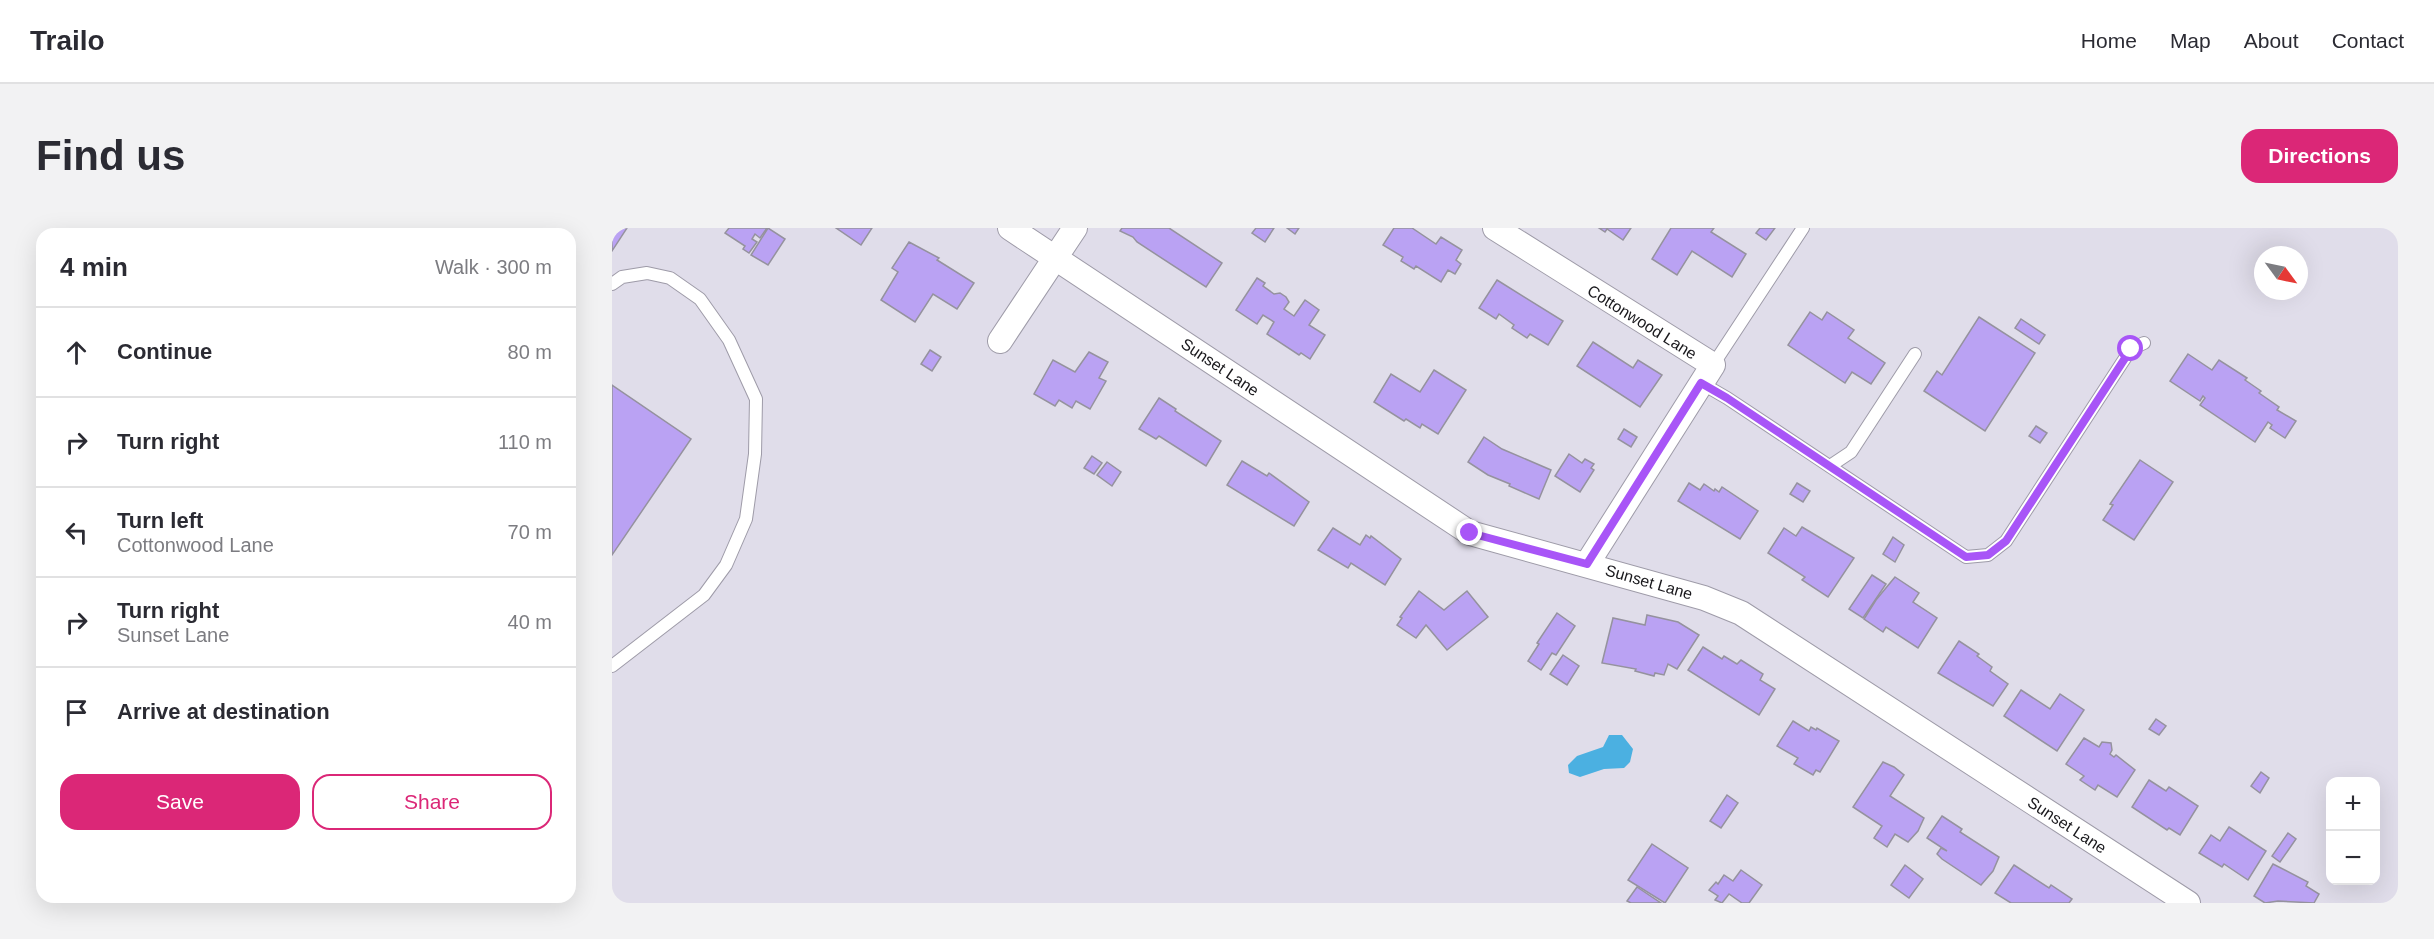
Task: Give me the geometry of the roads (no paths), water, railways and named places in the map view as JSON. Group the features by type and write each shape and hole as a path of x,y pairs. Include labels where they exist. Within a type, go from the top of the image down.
{"street":[{"name":"Sunset Lane","path":"1010,228 1470,533 1704,597 1741,613 2188,903"},
{"path":"1000,341 1075,228"},
{"name":"Cottonwood Lane","path":"1495,228 1707,374 1587,564"}],"lane":[{"path":"1803,228 1707,374 1830,466 1966,557 1988,555 2006,541 2131,349 2144,343"},
{"path":"612,284 621,277 647,273 670,278 700,299 729,340 756,399 755,454 746,519 726,565 704,596 612,666"},
{"path":"1830,466 1851,452 1915,354"}],"water":[{"path":"1609,735 1622,735 1633,749 1630,762 1624,768 1604,769 1580,777 1569,773 1568,765 1577,756 1603,747"}]}
